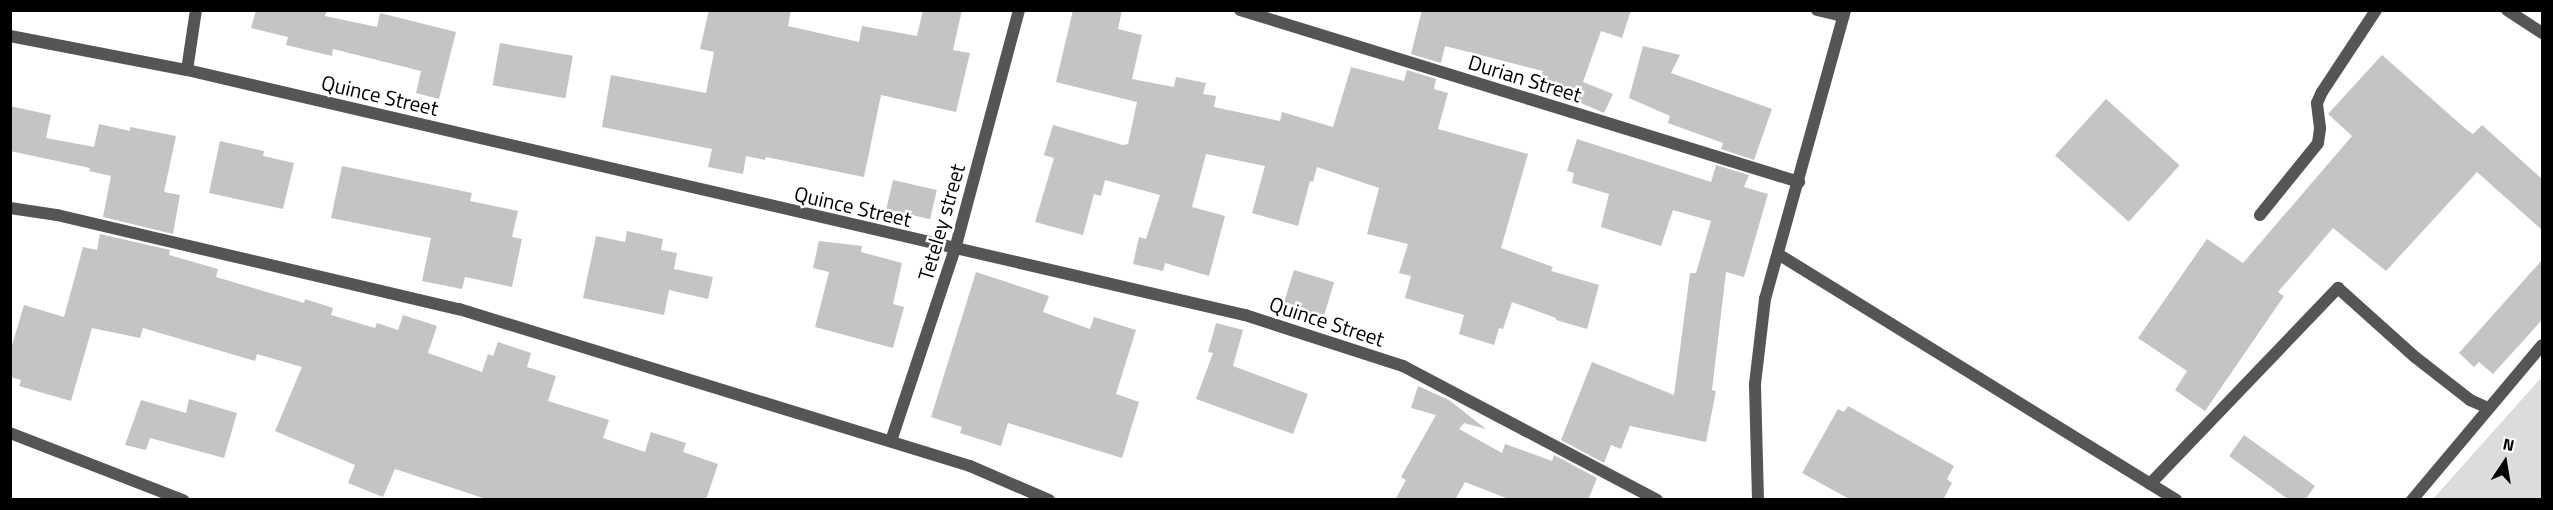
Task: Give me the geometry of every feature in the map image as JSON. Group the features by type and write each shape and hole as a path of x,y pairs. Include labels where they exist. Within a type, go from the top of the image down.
{"street":[{"path":"187,70 196,10"},
{"name":"Teteley street","path":"891,441 955,249 1019,10"},
{"name":"Durian Street","path":"1240,10 1799,182"},
{"path":"1758,500 1755,384 1765,298 1844,14 1817,10"},
{"path":"2260,215 2318,143 2317,103 2376,10"},
{"path":"2507,10 2542,33"},
{"name":"Quince Street","path":"10,36 187,70 1245,315 1403,366 1657,500"},
{"path":"10,208 57,215 459,309 970,466 1049,500"},
{"path":"1778,254 2176,500"},
{"path":"2151,484 2338,288 2415,357 2470,400 2488,408"},
{"path":"2412,500 2542,345"},
{"path":"10,433 183,500"}],"shaded area":[{"path":"2540,379 2542,380 2542,499 2433,499"}],"building":[{"path":"256,10 327,10 325,16 377,27 380,13 456,32 439,99 416,93 421,71 333,49 332,56 286,45 288,37 251,28"},
{"path":"709,10 791,10 788,26 859,42 862,26 917,36 923,10 962,10 953,50 970,53 956,112 881,95 864,177 766,157 765,160 746,156 743,174 708,167 712,149 602,127 611,75 706,93 714,52 700,49"},
{"path":"1073,10 1122,10 1118,29 1142,35 1132,79 1174,87 1176,77 1206,83 1203,94 1216,96 1214,107 1280,121 1282,112 1333,127 1351,67 1404,81 1407,70 1436,79 1434,89 1448,93 1438,129 1528,154 1501,248 1553,267 1551,271 1599,285 1587,329 1556,320 1556,318 1512,302 1503,329 1499,328 1494,345 1459,334 1464,315 1405,298 1411,276 1399,273 1408,244 1367,234 1379,188 1317,167 1313,182 1310,181 1298,226 1252,213 1265,166 1206,154 1192,207 1225,216 1209,276 1165,263 1163,271 1133,264 1139,237 1146,239 1160,195 1105,180 1101,196 1094,194 1083,235 1035,222 1054,158 1044,155 1053,125 1123,145 1128,144 1137,102 1056,82"},
{"path":"1422,10 1631,10 1622,38 1601,31 1583,82 1613,94 1604,113 1537,84 1543,71 1445,46 1441,63 1411,54"},
{"path":"500,43 573,56 565,98 493,85"},
{"path":"1643,46 1680,55 1671,73 1772,109 1754,160 1721,149 1723,143 1668,123 1670,116 1629,98"},
{"path":"2382,55 2467,130 2473,134 2482,125 2542,179 2542,230 2477,172 2386,271 2333,228 2278,292 2284,296 2205,411 2175,390 2187,371 2138,338 2207,239 2243,263 2352,136 2328,114"},
{"path":"2106,99 2180,165 2129,222 2055,155"},
{"path":"10,106 51,115 46,138 94,147 99,124 130,131 130,127 176,136 164,192 180,195 173,234 103,217 111,176 89,171 90,168 10,151"},
{"path":"1577,139 1711,182 1716,165 1749,175 1744,187 1768,194 1744,277 1726,272 1712,390 1716,391 1706,442 1630,426 1621,449 1611,445 1604,463 1561,440 1592,362 1674,395 1690,273 1696,273 1711,221 1673,210 1661,246 1601,227 1609,194 1572,183 1574,173 1567,171"},
{"path":"220,141 264,151 263,156 294,163 283,209 209,193"},
{"path":"342,166 472,193 470,201 518,211 512,237 522,239 512,287 465,277 462,289 422,281 431,238 331,218"},
{"path":"893,180 937,190 930,219 886,209"},
{"path":"627,231 663,239 661,250 677,253 674,269 713,277 708,299 669,290 664,315 583,298 596,236 625,242"},
{"path":"100,234 170,250 169,255 218,269 216,277 304,303 305,299 333,308 331,315 375,328 377,323 398,330 403,315 437,326 428,353 482,372 488,354 493,356 498,342 531,353 527,367 556,376 548,401 609,420 603,438 645,452 651,432 686,443 683,452 718,464 706,500 489,500 395,469 383,497 348,483 355,465 275,431 302,367 257,354 255,361 143,328 140,338 92,328 71,401 19,386 21,380 10,377 10,352 24,305 64,317 83,247 97,250"},
{"path":"819,241 862,246 861,252 902,263 893,304 904,307 893,348 815,327 829,272 813,268"},
{"path":"2542,260 2542,320 2493,374 2479,362 2474,367 2459,353"},
{"path":"1294,270 1334,282 1322,321 1282,308"},
{"path":"976,272 1049,296 1043,312 1090,329 1094,317 1136,330 1116,394 1139,402 1122,458 1008,423 1001,446 960,433 962,427 931,417"},
{"path":"1216,323 1243,330 1233,366 1308,394 1293,434 1196,399 1213,353 1208,352"},
{"path":"1418,386 1449,400 1486,429 1464,423 1459,429 1502,453 1505,444 1552,461 1554,455 1597,478 1588,500 1511,500 1465,482 1455,500 1395,500 1406,480 1401,477 1436,415 1411,408"},
{"path":"189,399 237,413 224,458 150,438 146,450 125,445 141,400 186,413"},
{"path":"1848,406 1954,466 1947,479 1952,483 1943,500 1851,500 1802,473 1838,409 1844,412"},
{"path":"2244,435 2315,486 2305,500 2289,500 2229,456"}]}
